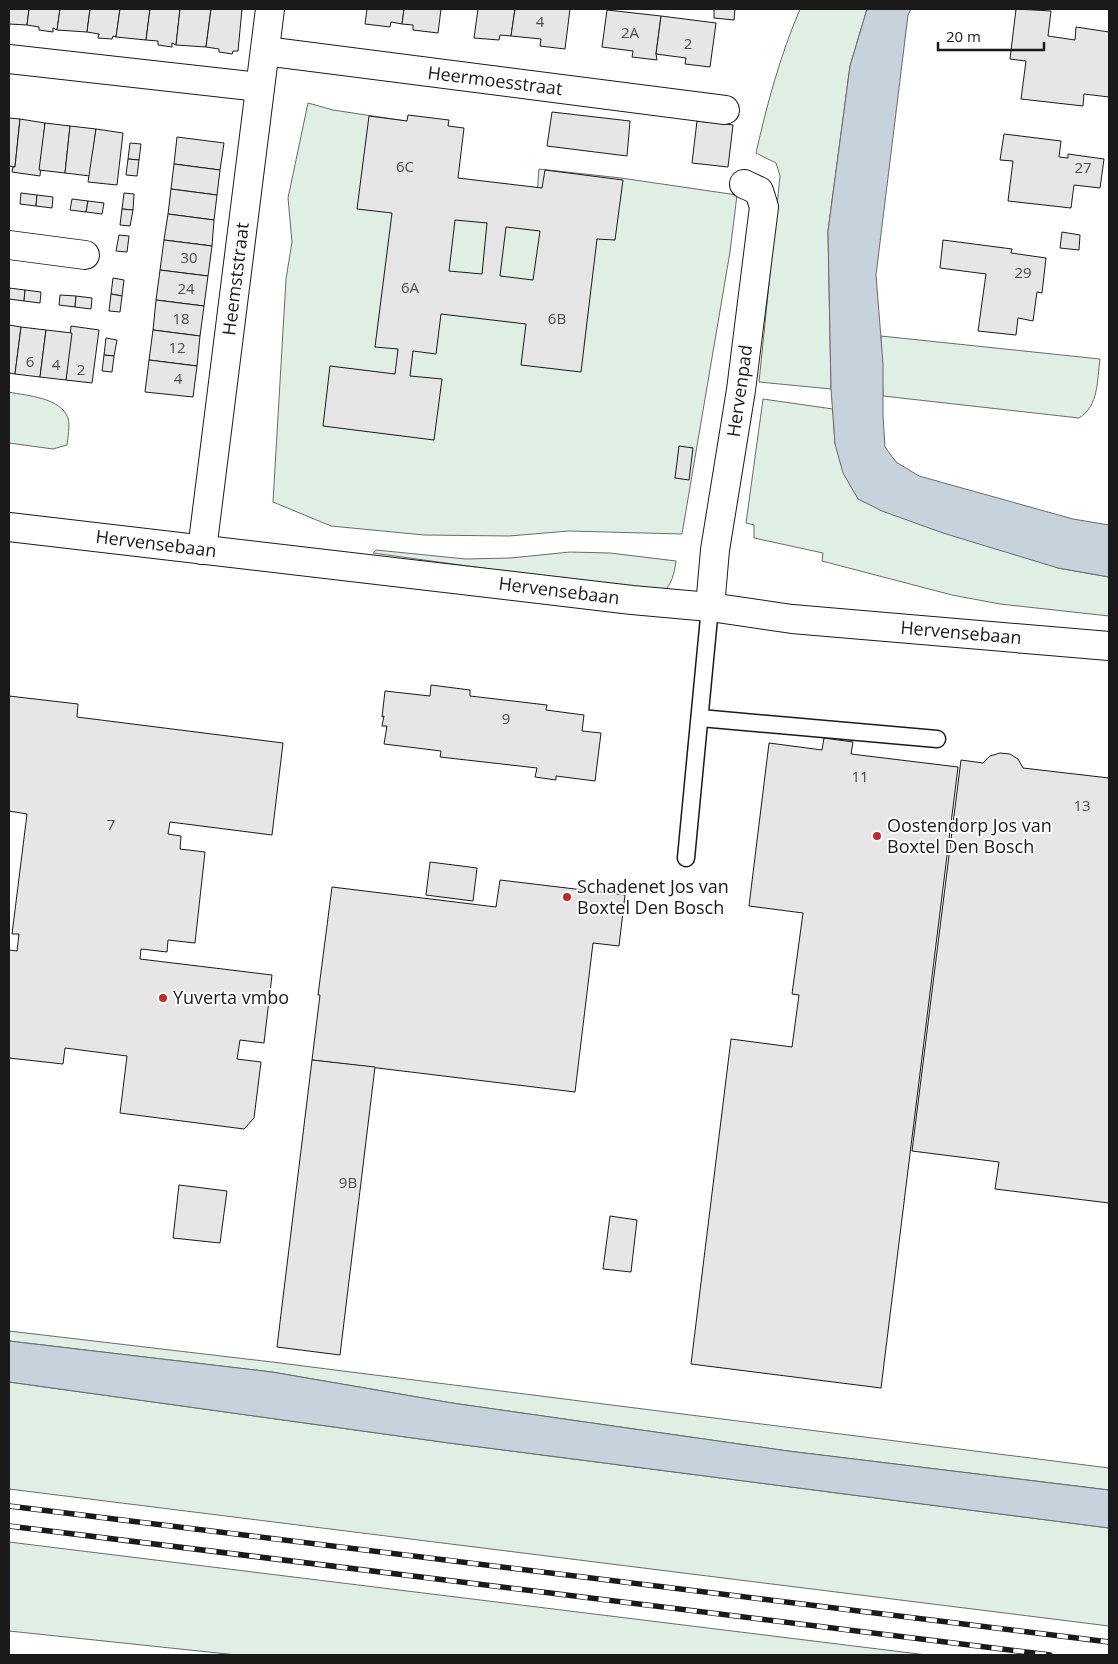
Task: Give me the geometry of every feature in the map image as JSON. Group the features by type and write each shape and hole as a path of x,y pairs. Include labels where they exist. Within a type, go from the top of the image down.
{"street":[{"name":"Heemststraat","path":"202,550 270,9"},
{"name":"Heermoesstraat","path":"265,51 725,110"},
{"path":"9,59 260,87"},
{"name":"Hervenpad","path":"710,607 715,550 741,390 764,207 759,191 744,184"},
{"path":"9,245 85,255"},
{"name":"Hervensebaan","path":"9,527 632,600 710,607 792,619 1109,646"}],"lane":[{"path":"686,858 710,607"},
{"path":"700,718 937,740"}],"green space":[{"path":"800,9 867,9 850,66 828,231 831,389 759,382 780,176 776,163 756,153 786,44"},
{"path":"308,103 333,110 459,129 453,184 537,194 539,169 621,178 737,195 730,252 682,534 569,531 509,536 424,535 331,526 273,502 286,279 292,242 288,198"},
{"path":"881,336 1100,359 1094,400 1086,413 1079,418 883,396"},
{"path":"9,392 33,396 51,402 64,411 69,421 67,445 53,449 9,443"},
{"path":"763,399 833,409 835,444 1058,568 1109,577 1109,616 1000,604 952,595 822,561 823,553 754,538 754,525 746,523"},
{"path":"376,550 466,559 510,558 570,552 610,553 676,561 669,586 663,593 373,553"},
{"path":"9,1331 272,1362 1109,1468 1109,1490 788,1451 452,1403 272,1372 9,1341"},
{"path":"9,1382 449,1443 1109,1528 1109,1626 9,1489"},
{"path":"9,1542 927,1655 237,1655 9,1631"}],"shaded area":[{"path":"867,9 911,9 908,15 876,275 883,364 885,447 896,462 919,476 1073,519 1109,525 1109,577 1058,568 943,533 882,511 858,499 843,473 835,444 831,389 828,231 850,66"},
{"path":"9,1341 272,1372 452,1403 788,1451 1109,1490 1109,1528 449,1443 9,1382"}],"building":[{"path":"9,9 29,9 27,25 9,24"},
{"path":"29,9 60,9 57,30 53,28 53,32 39,30 39,27 27,25"},
{"path":"60,9 90,9 87,32 57,30"},
{"path":"90,9 120,9 116,37 113,36 112,39 98,38 99,34 87,32"},
{"path":"120,9 150,9 146,40 116,37"},
{"path":"150,9 180,9 176,45 172,43 172,47 158,45 158,41 146,40"},
{"path":"180,9 211,9 206,47 176,45"},
{"path":"211,9 242,9 238,51 233,51 232,54 206,47"},
{"path":"367,9 404,9 402,24 391,22 390,27 365,24"},
{"path":"404,9 441,9 438,33 413,30 413,25 402,24"},
{"path":"478,9 515,9 511,36 500,35 499,40 474,38"},
{"path":"515,9 570,9 565,49 540,46 541,39 511,36"},
{"path":"714,9 735,9 734,20 714,18"},
{"path":"1016,9 1051,11 1048,36 1075,40 1076,27 1109,32 1109,97 1084,94 1083,106 1021,99 1026,61 1010,59"},
{"path":"607,10 661,16 656,54 657,60 632,57 633,51 602,47"},
{"path":"661,16 716,23 710,67 685,64 686,58 656,54"},
{"path":"552,112 630,121 627,156 547,146"},
{"path":"408,115 449,120 448,126 464,128 458,178 542,188 545,170 623,180 615,240 597,239 581,372 521,365 526,324 441,314 436,354 413,351 410,376 442,379 434,440 323,426 330,366 395,374 398,349 375,347 392,213 357,209 369,116 407,121","holes":["455,220 487,223 482,274 449,271","506,227 540,231 533,280 500,276"]},
{"path":"9,118 20,119 15,167 9,166"},
{"path":"20,119 45,123 40,176 12,172 13,167 15,167"},
{"path":"697,121 733,125 728,167 692,163"},
{"path":"45,123 70,126 65,173 39,170"},
{"path":"70,126 96,129 90,176 65,173"},
{"path":"96,129 123,133 117,185 88,182"},
{"path":"1004,134 1061,141 1059,157 1068,158 1068,154 1104,159 1100,188 1074,185 1071,208 1008,201 1013,161 1000,160"},
{"path":"177,137 224,143 220,170 174,164"},
{"path":"130,143 141,144 139,160 128,159"},
{"path":"128,159 139,160 137,176 126,175"},
{"path":"174,164 220,170 217,195 171,189"},
{"path":"171,189 217,195 214,220 168,214"},
{"path":"21,193 37,195 36,206 20,204"},
{"path":"124,193 134,194 133,210 122,209"},
{"path":"37,195 53,197 52,208 36,206"},
{"path":"72,199 88,201 86,212 70,210"},
{"path":"88,201 104,203 102,214 86,212"},
{"path":"122,209 133,210 130,226 120,225"},
{"path":"168,214 214,220 212,246 164,240"},
{"path":"1062,232 1080,235 1079,250 1060,248"},
{"path":"119,235 129,236 127,252 116,251"},
{"path":"164,240 212,246 208,276 160,270"},
{"path":"943,240 1012,249 1011,253 1046,258 1042,293 1037,292 1033,321 1018,318 1016,335 978,331 986,274 940,268"},
{"path":"160,270 208,276 204,306 156,300"},
{"path":"113,278 124,280 122,296 111,294"},
{"path":"9,288 25,290 24,301 9,299"},
{"path":"25,290 41,292 40,303 24,301"},
{"path":"111,294 122,296 120,312 109,311"},
{"path":"60,295 76,296 75,307 59,305"},
{"path":"76,296 92,298 91,309 75,307"},
{"path":"156,300 204,306 200,336 153,330"},
{"path":"9,325 21,327 15,374 9,373"},
{"path":"71,326 99,330 92,383 66,380"},
{"path":"21,327 46,330 40,377 15,374"},
{"path":"46,330 72,333 66,380 40,377"},
{"path":"153,330 200,336 197,366 149,360"},
{"path":"106,338 117,340 114,356 104,355"},
{"path":"104,355 114,356 112,372 102,371"},
{"path":"149,360 197,366 193,397 145,392"},
{"path":"679,446 693,448 689,480 675,478"},
{"path":"431,685 470,690 470,696 547,705 546,710 584,715 582,731 601,733 595,781 556,776 556,780 535,777 537,768 440,757 441,751 384,744 387,726 382,726 385,691 430,696"},
{"path":"9,696 78,704 77,717 283,743 272,835 170,822 168,834 181,836 180,849 205,852 195,943 168,940 167,952 141,949 140,959 272,975 264,1043 240,1040 237,1059 261,1062 254,1118 244,1129 120,1113 127,1056 65,1048 63,1064 9,1058 9,950 17,951 19,934 12,934 27,814 9,811"},
{"path":"824,738 853,742 851,754 958,767 881,1388 691,1364 731,1039 792,1047 799,995 792,994 803,913 749,906 769,743 822,750"},
{"path":"1000,753 1010,754 1018,759 1023,768 1109,778 1109,1203 995,1189 999,1162 912,1151 961,760 983,763 990,756"},
{"path":"430,862 477,868 473,901 426,895"},
{"path":"500,880 625,895 619,946 593,943 575,1092 312,1060 320,995 318,995 332,887 496,907"},
{"path":"312,1060 375,1067 340,1355 277,1347"},
{"path":"179,1185 227,1191 220,1243 173,1238"},
{"path":"610,1216 637,1220 631,1272 603,1269"}],"railway":[{"path":"9,1506 1109,1642"},
{"path":"9,1526 1050,1655"}],"place":[{"name":"Oostendorp Jos van Boxtel Den Bosch","path":"877,836"},
{"name":"Schadenet Jos van Boxtel Den Bosch","path":"567,897"},
{"name":"Yuverta vmbo","path":"163,998"}]}
